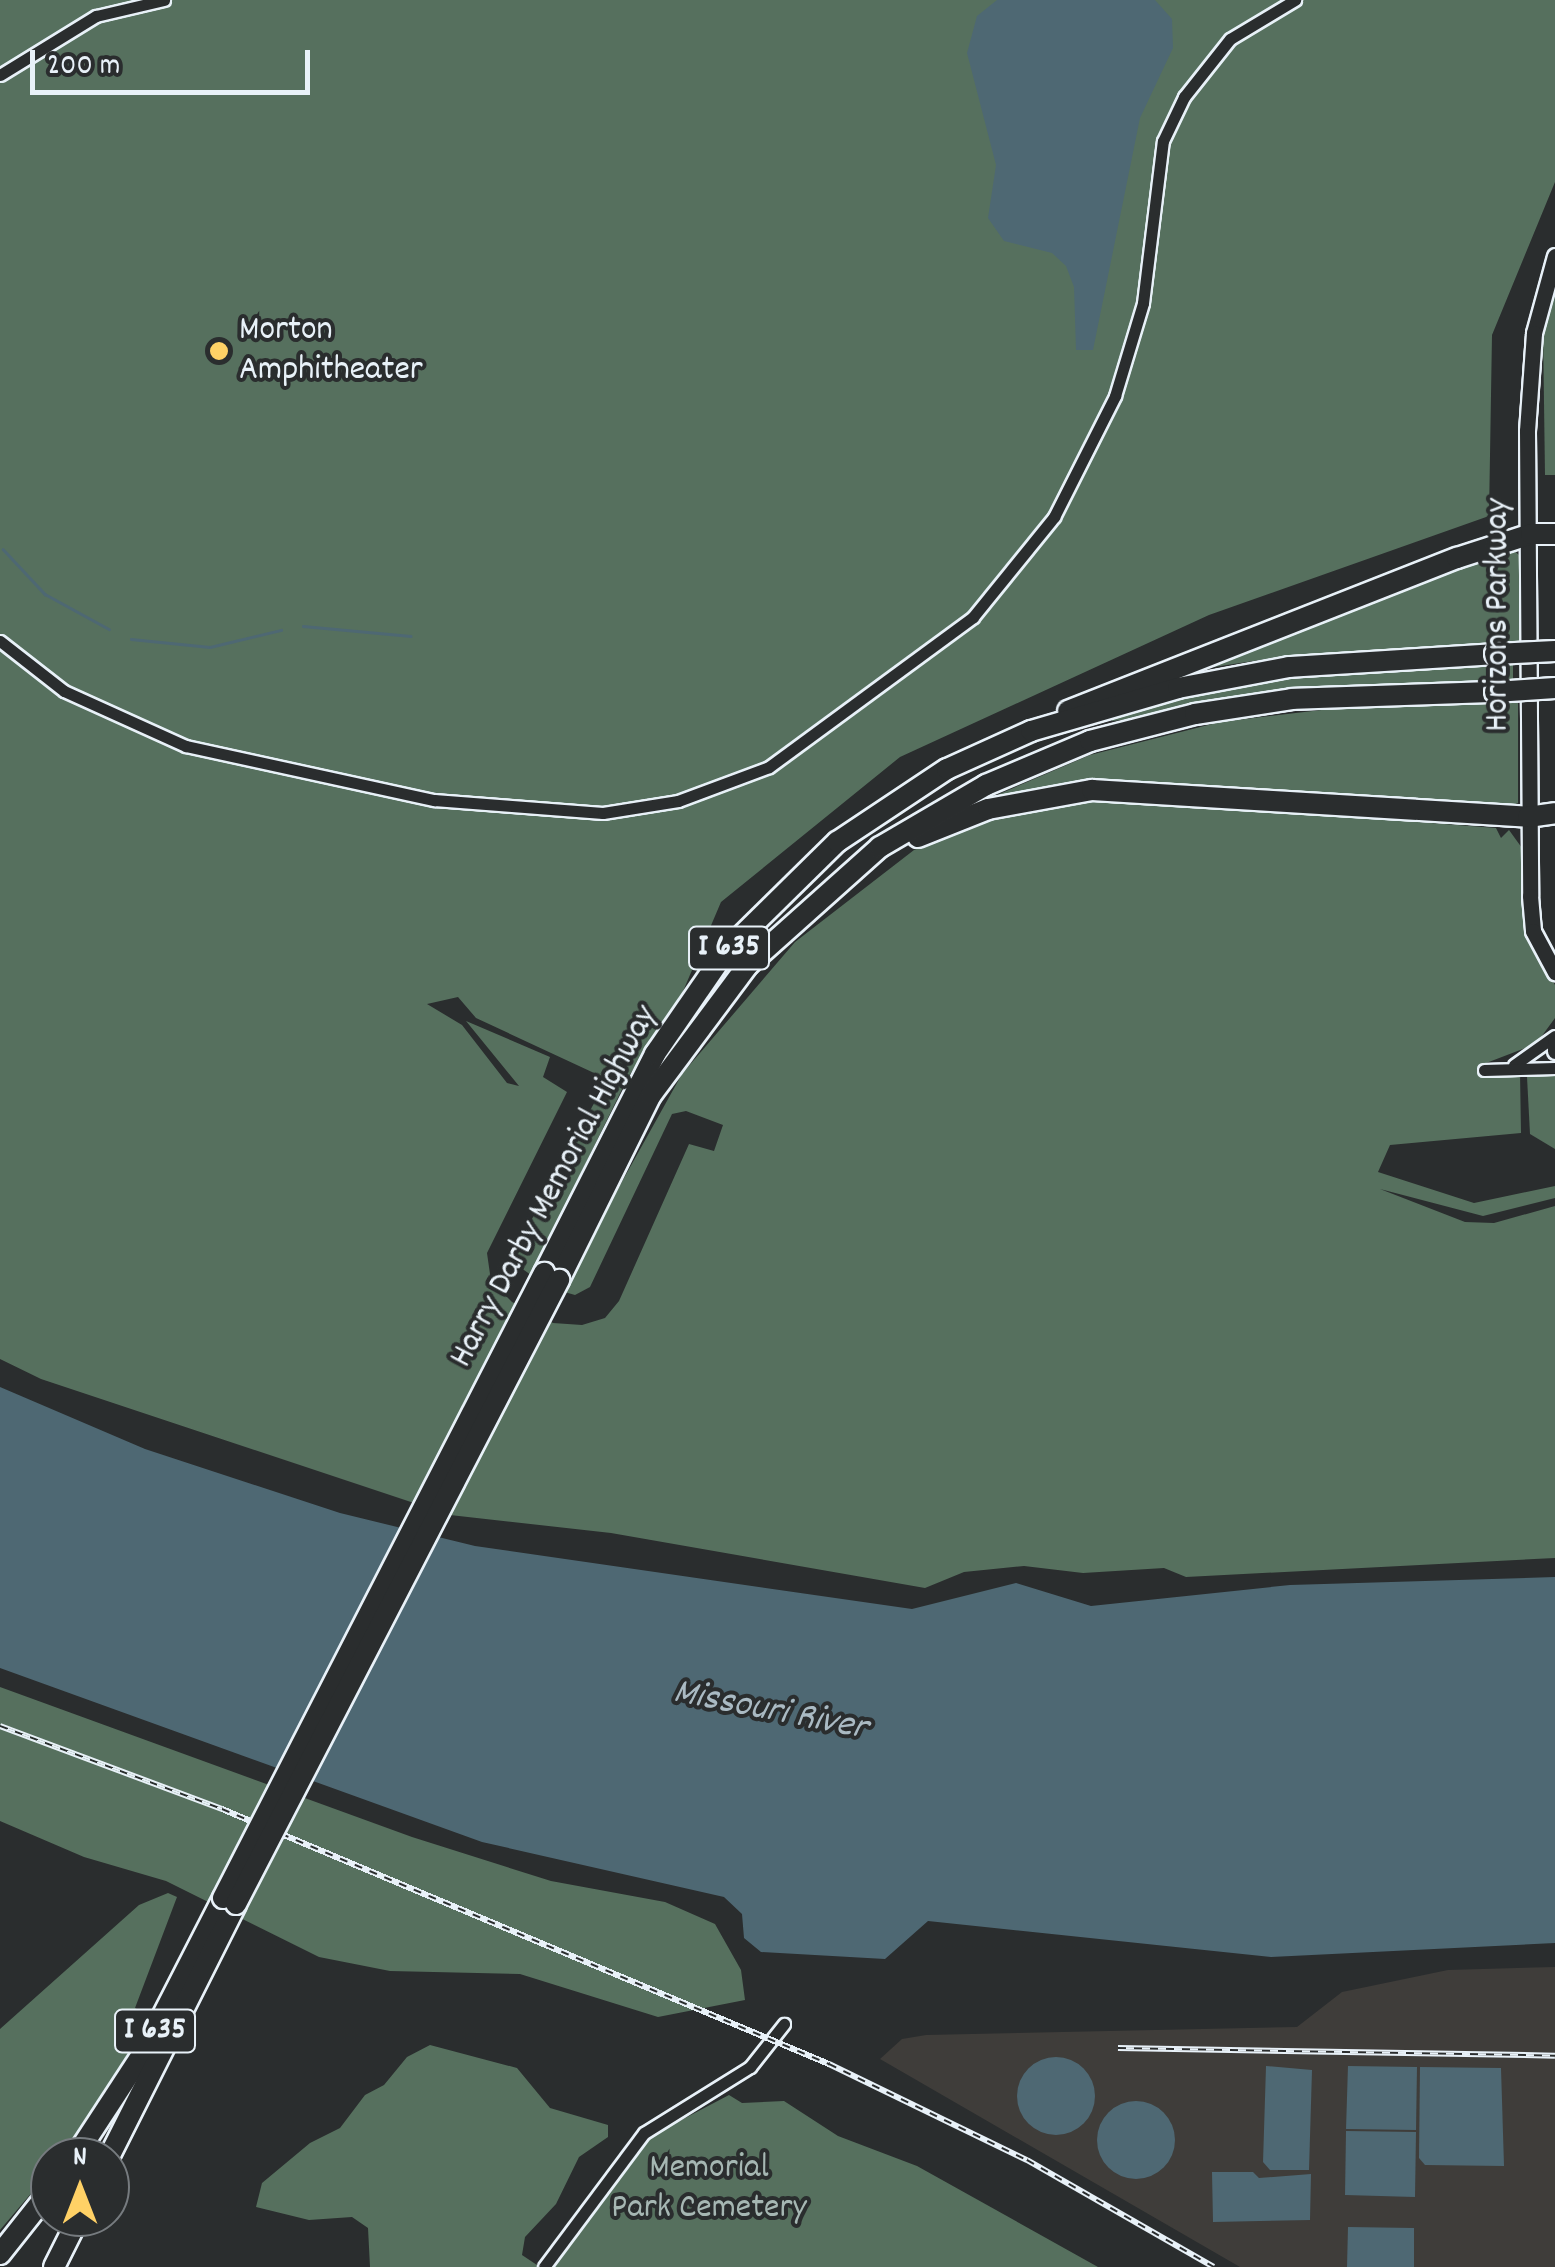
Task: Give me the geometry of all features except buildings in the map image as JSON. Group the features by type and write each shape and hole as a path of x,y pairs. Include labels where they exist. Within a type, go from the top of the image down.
{"highway":[{"path":"1031,731 1092,698 1531,534 1555,534"},
{"name":"Harry Darby Memorial Highway","path":"551,1276 655,1054 726,951 838,842 947,769 1031,731 1178,688 1289,667 1555,650"},
{"name":"Harry Darby Memorial Highway","path":"118,2137 229,1901 551,1276 652,1094 748,965 849,870 986,785 1090,741 1195,714 1292,699 1555,688"},
{"path":"849,870 988,809 1092,790 1528,817 1555,813"},
{"name":"Harry Darby Memorial Highway","path":"88,2137 145,2050 229,1901"},
{"path":"0,2254 30,2216"},
{"path":"54,2267 69,2237"}],"main road":[{"name":"Horizons Parkway","path":"1555,256 1534,334 1528,382 1528,817 1534,932 1555,972"},
{"path":"1555,1040 1555,1051"}],"street":[{"path":"0,75 96,16 164,0"},
{"path":"0,641 64,692 186,746 434,800 604,813 678,801 769,767 973,617 1054,518 1115,396 1142,304 1164,141 1184,97 1230,40 1296,0"},
{"path":"1514,1064 1555,1040"},
{"path":"1484,1070 1514,1064 1555,1068"},
{"path":"544,2267 644,2133 750,2067 784,2024"}],"shaded area":[{"path":"1555,1967 1555,2267 1240,2267 880,2059 902,2039 926,2035 1297,2027 1342,1992 1448,1970"}],"green space":[{"path":"0,0 1555,0 1555,182 1492,335 1489,516 1209,615 900,757 721,902 681,996 627,1079 531,1275 517,1265 518,1245 607,1079 476,1018 458,997 427,1004 462,1025 507,1083 519,1086 466,1021 550,1057 543,1077 567,1092 487,1253 491,1281 512,1302 553,1323 582,1325 605,1318 619,1301 689,1144 714,1151 723,1125 686,1111 672,1114 590,1287 575,1295 561,1291 682,1074 795,942 914,850 998,816 1108,798 1496,828 1501,838 1509,830 1522,848 1532,945 1555,985 1555,1018 1536,1044 1481,1065 1483,1078 1520,1072 1521,1133 1390,1145 1378,1172 1474,1203 1555,1186 1555,1198 1483,1216 1380,1189 1465,1222 1494,1223 1555,1206 1555,1558 1186,1577 1164,1568 1083,1573 1024,1566 964,1572 925,1588 611,1533 450,1515 41,1379 0,1359"},
{"path":"1555,274 1555,475 1545,475 1543,330"},
{"path":"1511,548 1519,555 1519,645 1288,656 1207,668"},
{"path":"1513,662 1513,681 1112,721 1113,713 1283,675"},
{"path":"1518,700 1518,803 1509,807 1106,781 997,795 1090,755 1220,722 1330,709"},
{"path":"1542,1069 1555,1073 1555,1149 1530,1134 1527,1077"},
{"path":"0,1687 412,1837 551,1881 665,1902 715,1924 741,1970 745,2000 658,2017 520,1974 390,1971 319,1957 166,1881 84,1857 0,1821"},
{"path":"168,1893 177,1897 135,2008 150,2017 77,2137 30,2137 30,2195 0,2230 0,2029 139,1905"},
{"path":"430,2045 517,2068 550,2108 608,2125 608,2137 579,2157 556,2204 525,2237 522,2255 540,2267 370,2267 368,2228 352,2217 309,2220 256,2207 262,2183 310,2143 340,2128 365,2095 384,2085 407,2057"},
{"name":"Memorial Park Cemetery","path":"729,2095 742,2103 784,2101 838,2136 917,2166 1098,2267 552,2267 649,2137"}],"water":[{"path":"997,0 1155,0 1172,19 1173,48 1140,118 1093,350 1076,350 1074,287 1066,266 1052,253 1004,241 988,218 996,165 967,53 977,16"},
{"name":"Missouri River","path":"0,1387 145,1449 340,1513 475,1546 912,1609 1016,1583 1091,1606 1290,1585 1555,1577 1555,1943 1271,1957 928,1921 885,1959 761,1952 744,1938 742,1914 724,1897 482,1842 0,1668"},
{"path":"1056,2057 1071,2060 1083,2069 1092,2081 1092,2111 1083,2123 1071,2132 1056,2135 1041,2132 1029,2123 1020,2111 1017,2096 1020,2081 1029,2069 1041,2060"},
{"path":"1266,2066 1312,2070 1309,2170 1270,2170 1263,2162"},
{"path":"1348,2066 1417,2067 1416,2130 1346,2129"},
{"path":"1420,2067 1501,2068 1504,2166 1425,2165 1419,2158"},
{"path":"1136,2101 1151,2104 1163,2113 1172,2125 1172,2155 1163,2167 1151,2176 1136,2179 1121,2176 1109,2167 1100,2155 1097,2140 1100,2125 1109,2113 1121,2104"},
{"path":"1346,2131 1416,2132 1415,2197 1345,2195"},
{"path":"1212,2172 1253,2172 1259,2178 1311,2174 1310,2220 1213,2222"},
{"path":"1348,2227 1414,2228 1414,2267 1347,2267"}],"waterway":[{"path":"3,549 45,594 109,629"},
{"path":"303,626 411,636"},
{"path":"131,639 210,647 281,630"}],"railway":[{"path":"0,1726 222,1809 829,2064 1027,2160 1214,2267"},
{"path":"1118,2048 1555,2056"}],"place":[{"name":"Morton Amphitheater","path":"219,351"}]}
